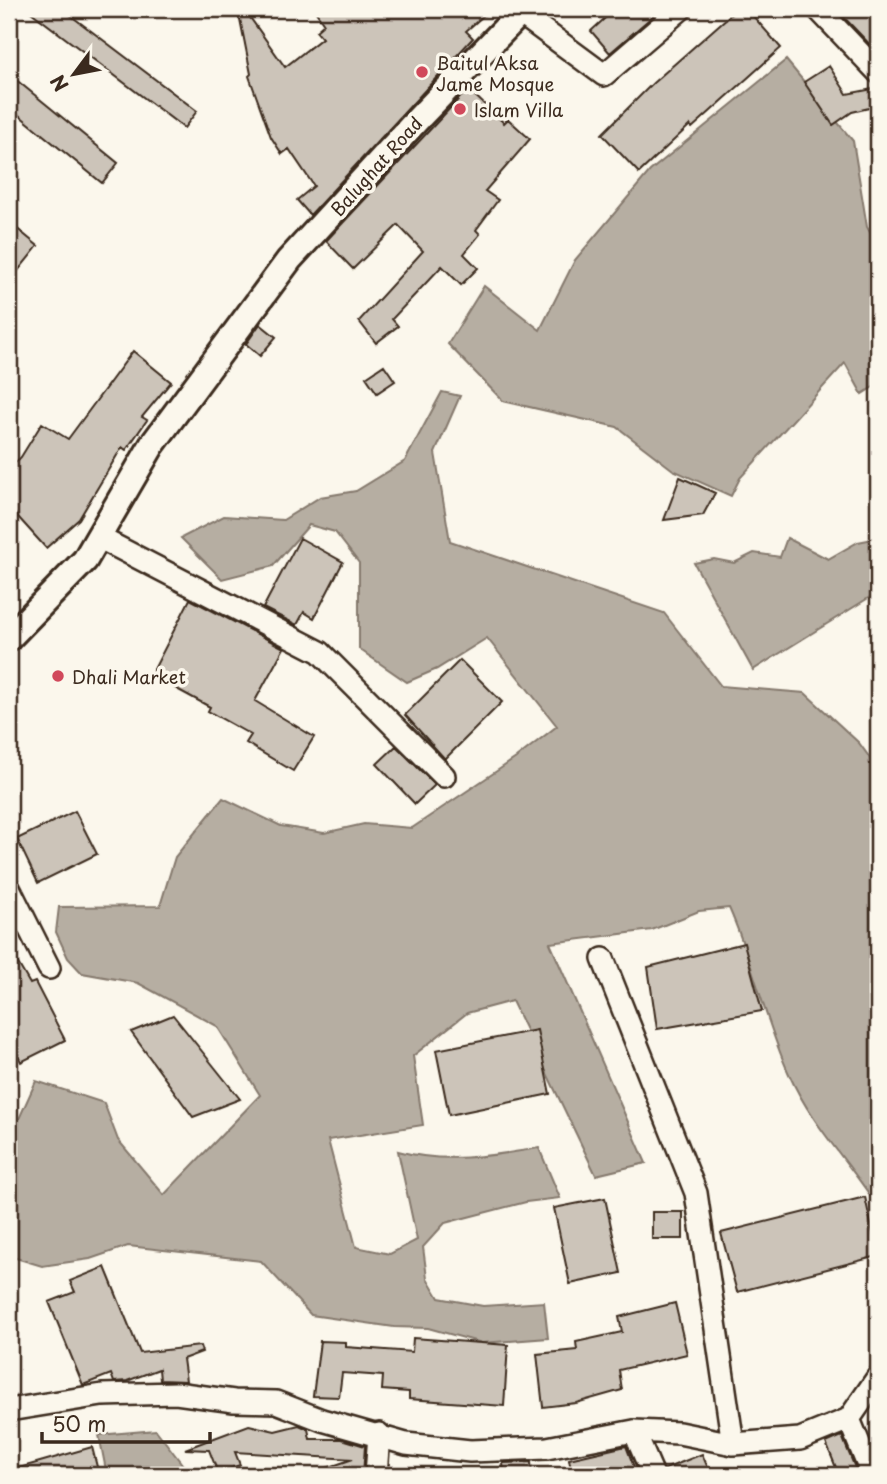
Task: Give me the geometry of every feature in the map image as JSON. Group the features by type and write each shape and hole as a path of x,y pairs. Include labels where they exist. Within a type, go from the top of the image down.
{"street":[{"path":"522,11 604,75 681,9"},
{"path":"818,9 878,72"},
{"name":"Balughat Road","path":"9,638 85,560 152,445 289,260 385,159 417,120 522,11"},
{"path":"98,537 320,652 444,776"},
{"path":"9,888 49,968"},
{"path":"603,959 696,1194 733,1444"},
{"path":"9,1410 102,1395 176,1393 234,1401 276,1402 322,1420 407,1444 470,1451 547,1448 634,1431 679,1433 733,1444 800,1439 849,1419 878,1377"},
{"path":"849,1419 872,1475"},
{"path":"634,1431 653,1475"},
{"path":"376,1475 379,1434"}],"shaded area":[{"path":"786,60 853,141 867,227 878,246 878,384 862,394 845,363 740,478 731,496 673,470 617,427 503,401 448,344 484,286 540,330 575,260 650,171"},
{"path":"442,392 460,396 435,453 450,541 664,613 721,686 805,693 859,743 878,769 878,1207 808,1110 789,1074 729,908 699,911 652,930 550,943 646,1163 596,1175 512,1001 467,1013 413,1056 423,1125 328,1140 356,1247 390,1254 417,1240 398,1151 451,1158 539,1148 560,1198 526,1202 445,1223 423,1247 427,1278 439,1298 483,1306 544,1302 548,1338 482,1343 428,1328 394,1327 311,1315 261,1261 128,1246 90,1259 42,1266 9,1256 9,1141 36,1081 104,1103 118,1140 164,1195 260,1095 217,1026 138,983 82,973 68,958 56,932 59,907 160,906 175,857 223,798 281,826 324,833 364,824 412,828 516,758 557,726 487,638 437,669 407,682 359,649 359,563 335,532 309,525 273,566 222,579 181,538 224,516 283,520 320,497 356,491 405,461"},
{"path":"787,538 828,559 858,542 878,538 878,592 753,670 694,563 714,559 734,563 754,553 780,557"},
{"path":"156,1430 186,1469 204,1468 213,1475 107,1475 99,1435"}],"building":[{"path":"27,9 62,9 197,111 184,128"},
{"path":"238,9 244,9 285,67 322,38 316,31 324,24 314,9 491,9 466,31 473,38 310,215 297,200 314,186 289,149 282,154 271,137 249,76 251,74"},
{"path":"615,9 661,9 610,53 591,31"},
{"path":"737,9 747,9 781,48 692,128 690,125 639,173 602,134 653,83"},
{"path":"836,9 878,9 878,53"},
{"path":"829,66 847,94 878,88 878,106 852,112 833,125 804,82"},
{"path":"9,74 118,163 102,183 9,107"},
{"path":"468,89 504,123 508,119 530,139 485,191 498,200 476,230 480,234 464,254 478,268 461,285 442,266 392,319 398,326 376,343 359,321 423,251 398,225 353,269 326,241"},
{"path":"9,222 38,246 9,282"},
{"path":"260,324 276,337 260,356 246,344"},
{"path":"133,351 171,382 142,417 147,420 126,450 122,447 79,519 46,548 9,507 9,469 21,457 42,423 68,439"},
{"path":"384,365 395,381 377,393 366,377"},
{"path":"680,477 715,493 703,515 664,520"},
{"path":"300,538 343,562 314,618 304,612 297,625 263,608"},
{"path":"190,599 284,648 255,701 314,737 293,771 246,743 251,735 208,711 210,707 151,675"},
{"path":"460,660 502,702 445,759 405,715"},
{"path":"396,746 435,785 415,804 377,764"},
{"path":"75,811 97,854 38,883 17,839"},
{"path":"744,943 762,1011 657,1029 648,967"},
{"path":"9,948 30,984 35,982 65,1040 21,1062 9,1037"},
{"path":"173,1015 240,1099 193,1117 131,1032"},
{"path":"537,1030 550,1094 449,1115 436,1050"},
{"path":"865,1197 878,1256 737,1292 721,1233"},
{"path":"605,1198 621,1273 570,1284 554,1208"},
{"path":"652,1212 683,1212 683,1239 652,1239"},
{"path":"105,1267 140,1353 200,1346 202,1352 183,1359 186,1381 160,1380 159,1369 127,1381 114,1382 111,1374 83,1385 49,1302 75,1292 70,1281"},
{"path":"675,1303 687,1354 619,1370 622,1390 576,1403 543,1407 537,1354 577,1350 576,1342 622,1332 619,1317"},
{"path":"413,1338 508,1345 504,1406 409,1399 409,1392 382,1390 383,1376 342,1373 339,1397 313,1396 320,1341 346,1342 346,1347 412,1352"},
{"path":"249,1425 275,1431 299,1425 308,1429 310,1439 342,1439 365,1446 363,1475 315,1475 315,1472 353,1459 235,1452 240,1465 218,1473 209,1450 185,1449"},
{"path":"842,1436 858,1475 839,1475 826,1443"},
{"path":"626,1446 637,1475 572,1475 569,1459"},
{"path":"92,1447 99,1475 12,1475 12,1470"},
{"path":"702,1454 711,1475 666,1475 665,1469"},
{"path":"531,1462 532,1475 504,1475 503,1463"}],"place":[{"name":"Baitul Aksa Jame Mosque","path":"422,72"},
{"name":"Islam Villa","path":"460,109"},
{"name":"Dhali Market","path":"58,676"}]}
